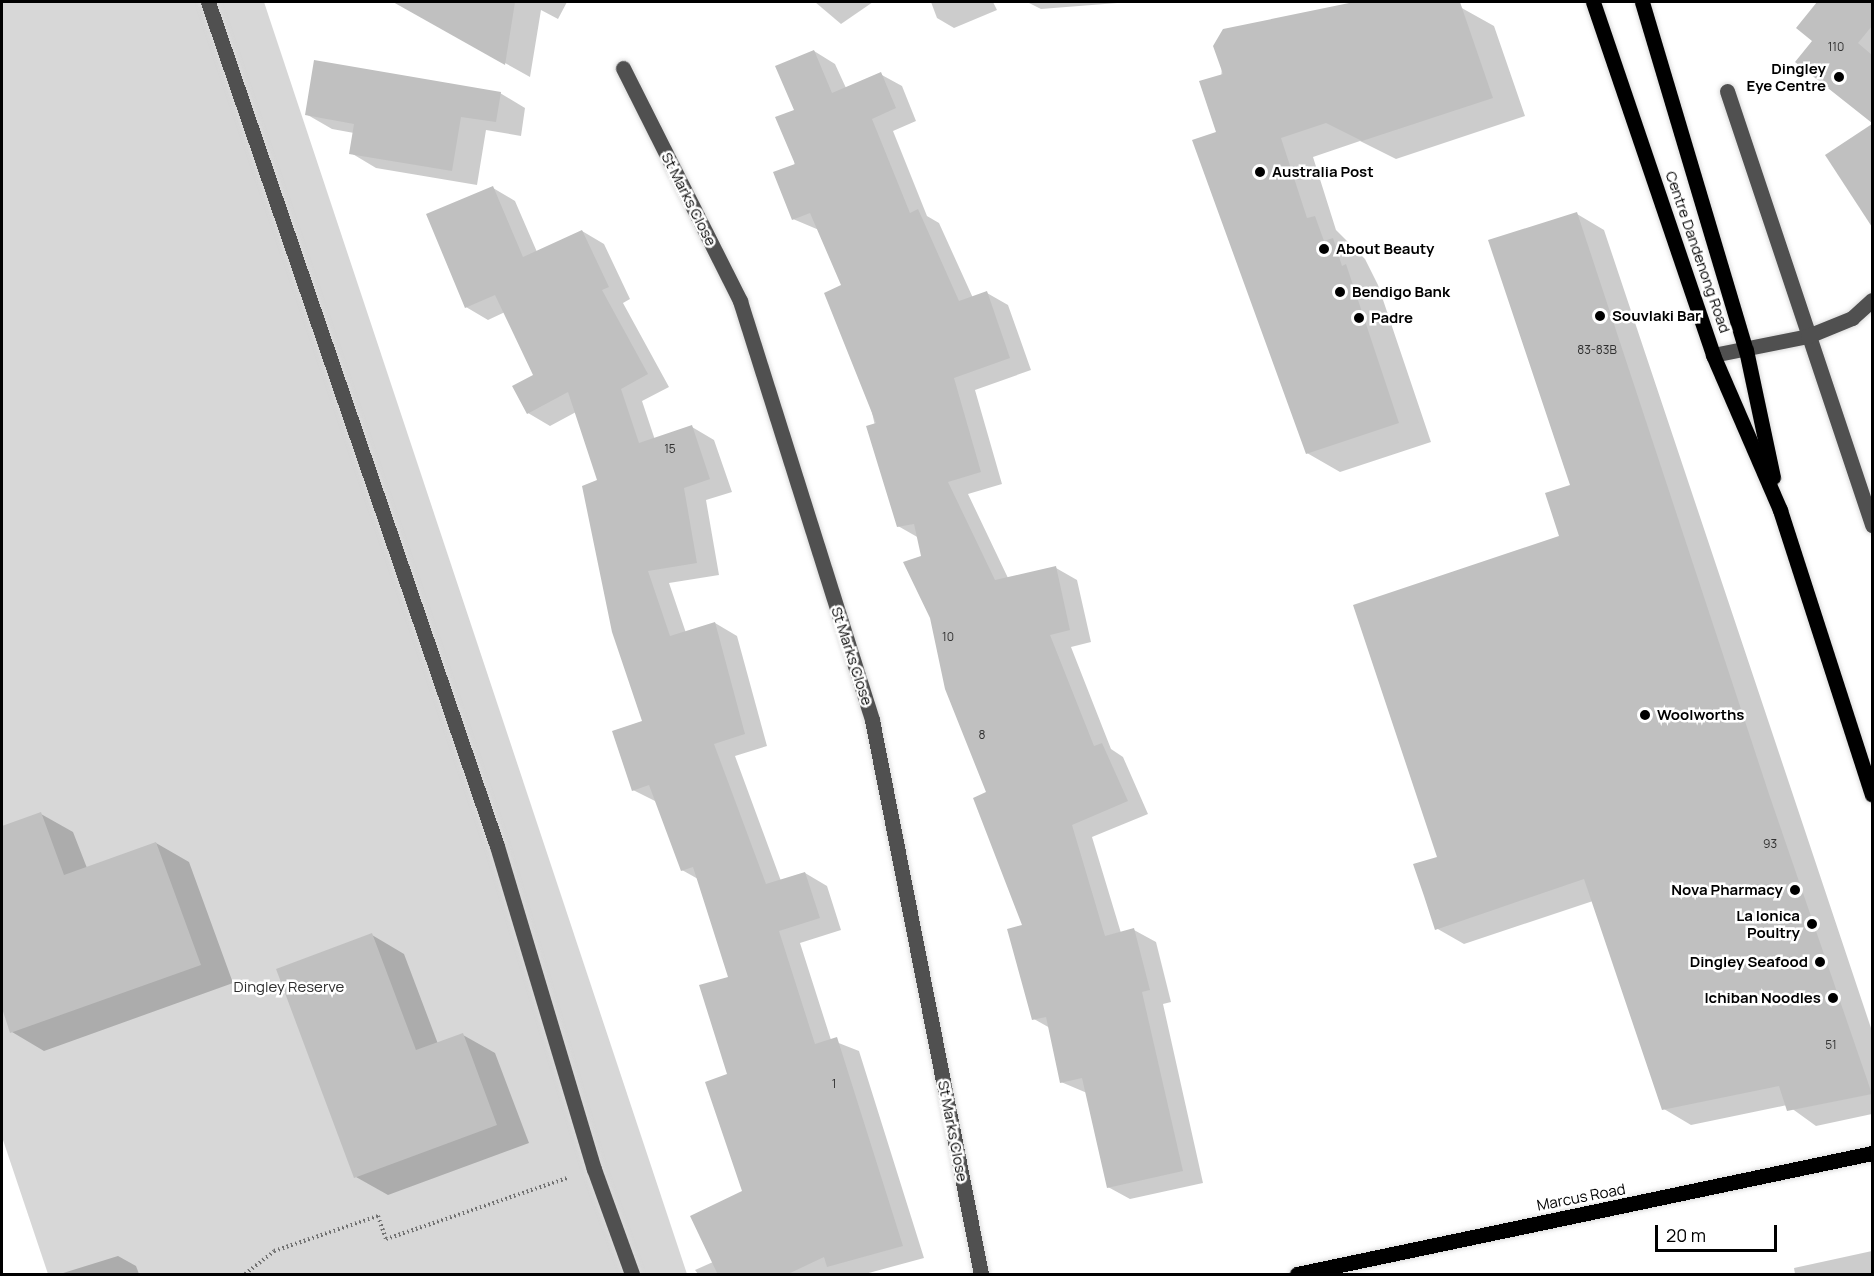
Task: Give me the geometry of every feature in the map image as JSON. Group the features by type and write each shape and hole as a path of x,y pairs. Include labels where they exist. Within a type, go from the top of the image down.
{"main road":[{"name":"Centre Dandenong Road","path":"1593,2 1713,355 1779,510 1872,794"},
{"name":"Centre Dandenong Road","path":"1642,2 1746,350 1779,510"},
{"name":"Marcus Road","path":"1297,1275 1872,1153"}],"street":[{"path":"208,2 497,846 594,1169 632,1275"},
{"name":"St Marks Close","path":"623,68 740,301 872,720 981,1275"},
{"path":"1727,91 1872,525"},
{"path":"1713,355 1808,336 1852,318 1872,300"}],"path":[{"path":"245,1275 274,1251 378,1216 386,1239 594,1169"}],"green space":[{"name":"Dingley Reserve","path":"2,2 264,2 687,1274 48,1274 2,1137"}],"building":[{"path":"393,2 515,2 505,65"},
{"path":"1354,2 1460,2 1493,98 1362,141 1326,123 1281,138 1307,218 1315,216 1324,241 1333,238 1342,266 1346,264 1399,423 1306,454 1192,140 1216,132 1199,81 1223,74 1213,46 1223,29"},
{"path":"1817,2 1872,2 1872,26 1858,43 1872,55 1872,123 1795,62 1812,41 1796,28"},
{"path":"814,50 832,93 881,72 896,108 872,119 910,213 918,209 959,301 987,291 1010,358 954,378 981,472 948,482 995,580 1056,566 1070,630 1050,635 1094,746 1102,743 1128,801 1072,825 1105,936 1134,928 1150,990 1142,992 1183,1171 1107,1188 1082,1078 1060,1083 1046,1017 1032,1020 1007,929 1022,925 973,798 986,792 945,689 930,618 903,562 921,556 914,524 897,527 866,426 876,423 824,293 841,285 810,213 792,220 773,172 795,164 775,117 794,110 775,66"},
{"path":"314,60 501,92 496,122 461,117 452,171 349,154 354,124 305,115"},
{"path":"1872,124 1872,227 1825,155"},
{"path":"493,186 523,257 582,230 609,287 602,290 648,374 621,389 639,443 692,425 710,479 684,488 697,563 648,571 670,636 715,622 745,734 714,744 766,884 805,872 820,918 779,931 815,1044 837,1037 903,1246 827,1267 824,1257 786,1275 718,1275 690,1216 742,1191 705,1082 727,1074 699,985 728,977 693,867 681,871 649,785 632,791 612,731 642,721 612,632 582,486 597,480 568,392 527,414 512,386 533,375 495,295 465,308 426,214"},
{"path":"1577,212 1769,794 1872,1094 1787,1111 1779,1086 1662,1110 1584,879 1435,930 1413,864 1437,857 1353,605 1559,536 1545,493 1570,485 1488,240"},
{"path":"41,812 64,875 156,842 201,965 10,1033 2,1008 2,826"},
{"path":"372,933 416,1050 463,1033 497,1125 354,1178 276,969"}],"place":[{"name":"Dingley Eye Centre","path":"1839,77"},
{"name":"Australia Post","path":"1260,172"},
{"name":"About Beauty","path":"1324,249"},
{"name":"Bendigo Bank","path":"1340,292"},
{"name":"Souvlaki Bar","path":"1600,316"},
{"name":"Padre","path":"1359,318"},
{"name":"Woolworths","path":"1645,715"},
{"name":"Nova Pharmacy","path":"1795,890"},
{"name":"La Ionica Poultry","path":"1812,924"},
{"name":"Dingley Seafood","path":"1820,962"},
{"name":"Ichiban Noodles","path":"1833,998"}]}
